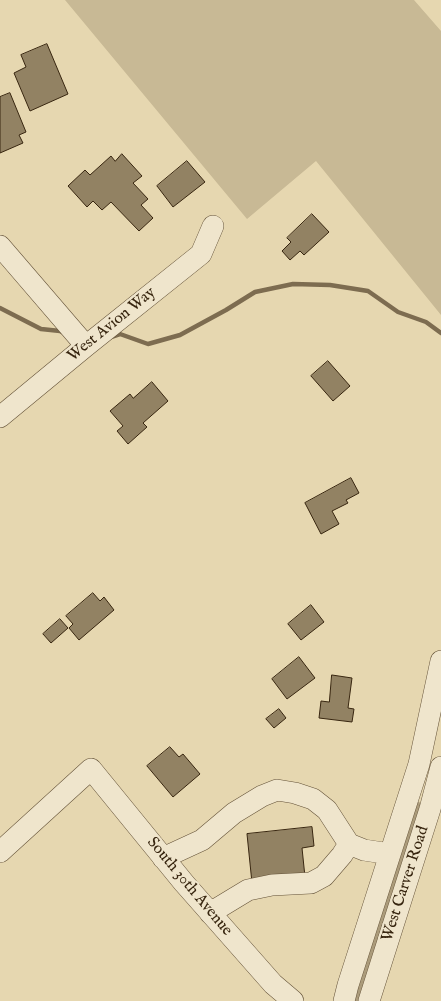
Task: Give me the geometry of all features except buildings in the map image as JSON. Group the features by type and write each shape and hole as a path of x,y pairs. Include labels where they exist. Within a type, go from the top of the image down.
{"street":[{"name":"West Avion Way","path":"0,417 201,254 213,226"},
{"path":"0,246 86,346"},
{"path":"344,1001 419,764 441,661"},
{"name":"West Carver Road","path":"369,1001 430,809 441,767"},
{"name":"South 30th Avenue","path":"0,852 91,769 210,913 273,984 293,1001"},
{"path":"163,858 202,840 234,813 262,796 277,790 295,792 313,799 327,810 349,844 364,850 390,854"},
{"path":"210,913 248,890 272,885 311,883 324,876 342,855 349,844"}],"shaded area":[{"path":"65,0 414,0 441,31 441,315 316,161 247,219"}],"waterway":[{"path":"111,337 120,334 148,344 180,335 255,292 293,284 330,285 368,291 398,312 426,322 441,333"},
{"path":"0,308 41,329 60,331 64,333"},
{"path":"357,1001 415,809"}]}
